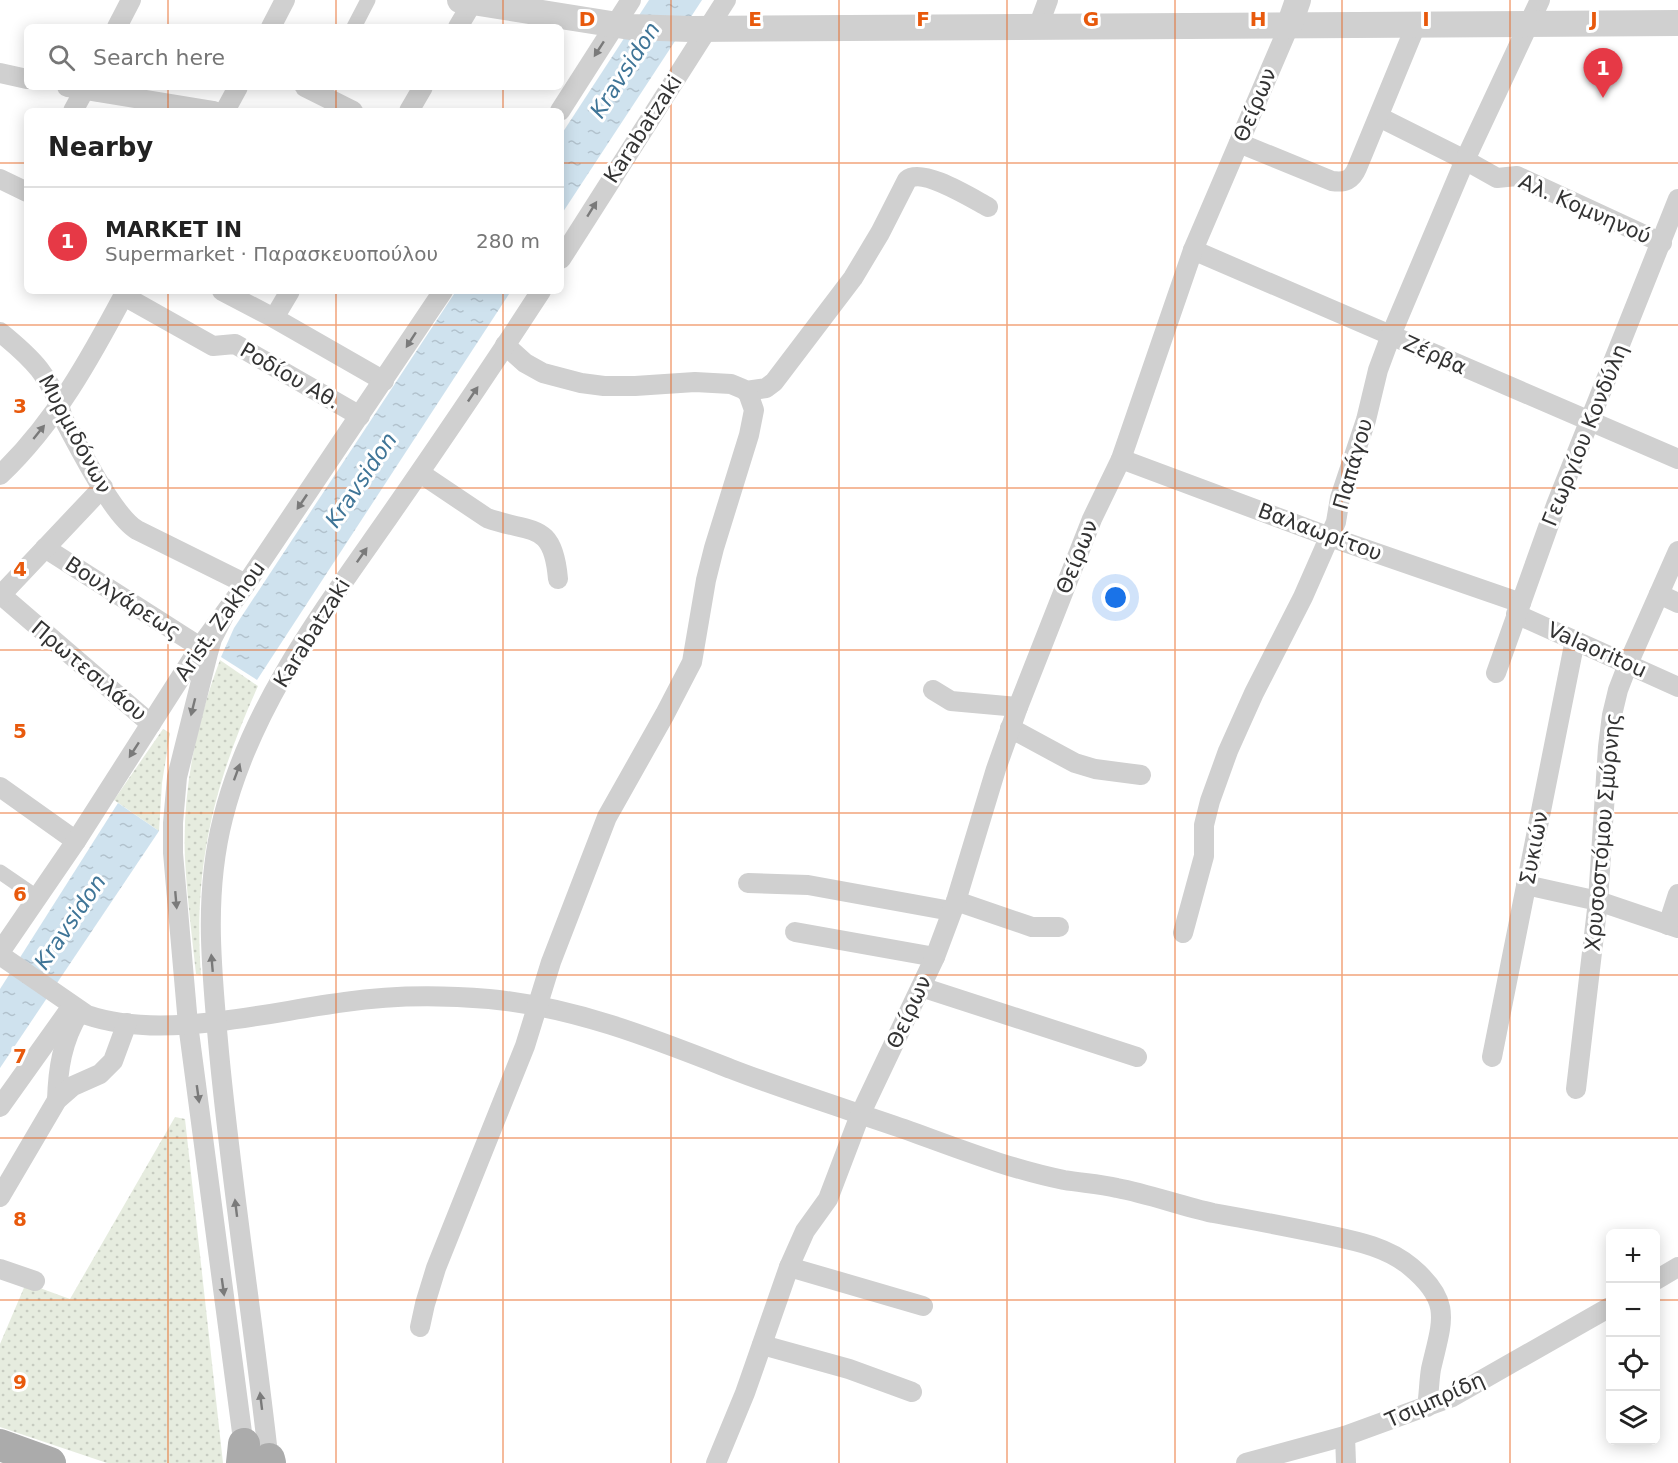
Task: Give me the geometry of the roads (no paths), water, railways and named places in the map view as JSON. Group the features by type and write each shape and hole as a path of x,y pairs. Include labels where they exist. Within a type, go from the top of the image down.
{"main road":[{"path":"0,1445 50,1463"}],"street":[{"path":"119,24 131,0"},
{"path":"273,24 285,0"},
{"path":"356,24 368,0"},
{"path":"459,24 469,0 623,26 699,28 1416,25 1535,12 1678,23"},
{"path":"562,108 623,26 632,0"},
{"name":"Karabatzaki","path":"564,254 699,28 726,0"},
{"path":"1038,27 1048,0"},
{"name":"Θείρων","path":"716,1463 745,1393 789,1267 805,1231 828,1199 860,1115 935,957 954,906 1018,706 1088,528 1121,459 1193,250 1298,0"},
{"name":"Παπάγου","path":"1183,933 1204,855 1204,825 1228,751 1330,537 1336,522 1340,498 1366,420 1378,370 1391,335 1465,160 1535,12"},
{"path":"1239,143 1332,181 1348,180 1353,176 1380,117 1416,25"},
{"path":"0,73 24,78"},
{"path":"74,108 78,90"},
{"path":"91,90 196,108"},
{"path":"227,108 236,90"},
{"path":"318,90 348,108"},
{"path":"412,108 421,90"},
{"name":"Αλ. Κομνηνού","path":"1380,117 1497,178 1517,176 1662,243"},
{"path":"746,392 766,388 774,382 853,278 911,176 929,178 988,207"},
{"path":"0,179 24,191"},
{"name":"Γεωργίου Κονδύλη","path":"1496,673 1556,505 1678,199"},
{"name":"Ζέρβα","path":"1193,250 1678,459"},
{"path":"0,475 25,450 60,406 124,294"},
{"name":"Ροδίου Αθ.","path":"127,294 213,346 235,344 360,416"},
{"path":"228,294 384,381"},
{"path":"274,318 288,294"},
{"name":"Arist. Zakhou","path":"4,956 38,898 200,647 246,584 441,294"},
{"name":"Karabatzaki","path":"257,1459 209,936 211,890 219,834 236,774 256,727 296,655 538,294"},
{"name":"Μυρμιδόνων","path":"0,332 40,369 52,387 63,418 121,516 132,527 246,584"},
{"path":"420,1327 436,1268 525,1046 551,962 607,817 692,662 706,580 754,410 753,403 746,392 731,384 695,381 615,386 559,379 543,374 525,363 506,345"},
{"name":"Βαλαωρίτου","path":"1121,459 1519,609"},
{"path":"420,473 487,518 522,526 542,535 555,552 558,579"},
{"path":"3,602 45,548 103,487"},
{"name":"Βουλγάρεως","path":"45,548 200,647"},
{"name":"Χρυσοστόμου Σμύρνης","path":"1576,1089 1598,901 1609,732 1618,690 1678,551"},
{"path":"1659,594 1678,603"},
{"name":"Πρωτεσιλάου","path":"3,602 151,724"},
{"name":"Valaoritou","path":"1519,609 1575,640 1678,687"},
{"path":"226,612 212,639 180,763 174,805 173,868 189,1024 257,1459"},
{"name":"Συκιών","path":"1492,1057 1575,640"},
{"path":"933,690 951,701 1018,706"},
{"path":"1010,728 1075,763 1095,769 1141,775"},
{"path":"0,787 76,841"},
{"path":"0,872 38,898"},
{"path":"748,884 808,885 954,906 1032,927 1059,927"},
{"path":"1526,885 1598,901 1673,927 1678,894"},
{"path":"795,932 935,957"},
{"path":"4,956 70,1004 102,1020 140,1025 217,1022 342,1002 409,996 467,997 538,1005 632,1032 788,1091 1024,1170 1085,1184 1115,1187 1197,1209 1333,1237 1392,1254 1427,1283 1440,1304 1442,1324 1430,1373 1427,1407"},
{"path":"921,987 1137,1058"},
{"path":"57,1100 58,1073 70,1028 70,1004"},
{"path":"0,1107 70,1004"},
{"path":"0,1197 57,1100 73,1086 100,1074 113,1061 127,1023"},
{"path":"789,1267 923,1306"},
{"path":"1660,1278 1678,1267"},
{"path":"0,1269 35,1281"},
{"name":"Τσιμπρίδη","path":"1246,1463 1345,1436 1427,1407 1511,1364 1606,1309"},
{"path":"762,1345 849,1369 912,1392"},
{"path":"1345,1436 1347,1463"}],"water":[{"name":"Kravsidon","path":"649,0 702,0 564,210 564,130"},
{"name":"Kravsidon","path":"454,294 509,294 257,680 221,657 234,628"},
{"name":"Kravsidon","path":"118,803 159,831 0,1068 0,989"}],"place":[{"name":"MARKET IN","path":"1603,98"}]}
